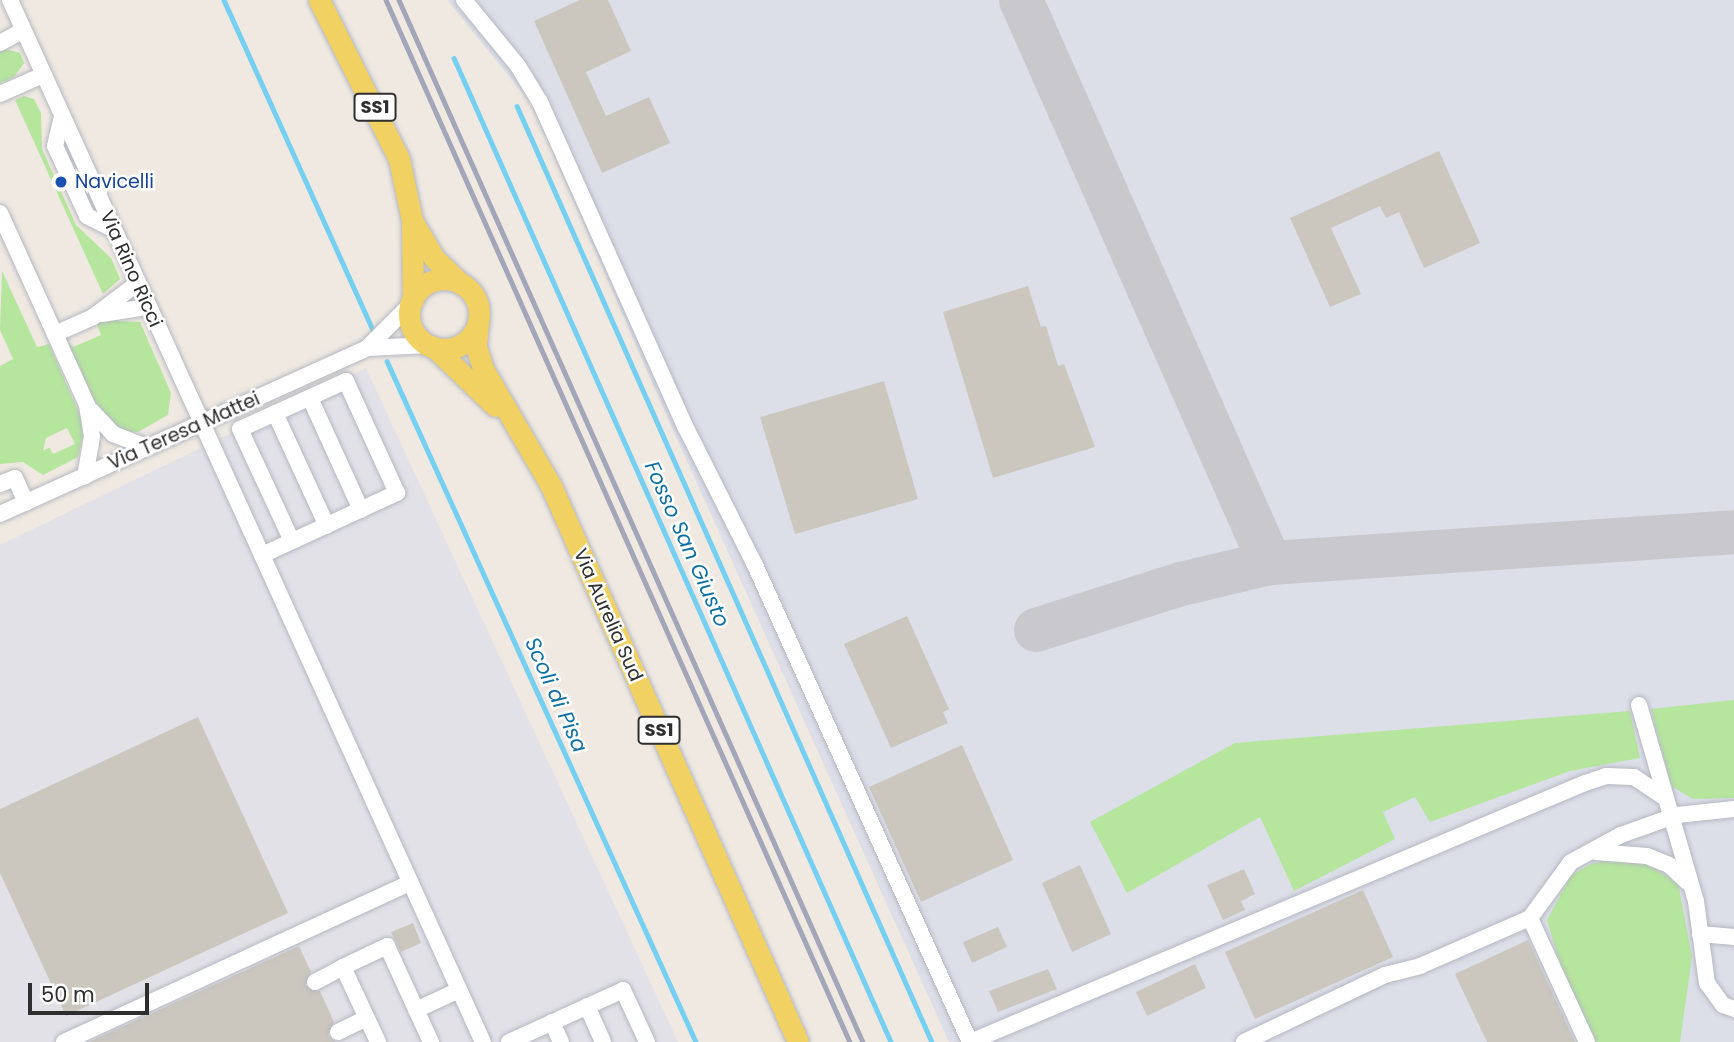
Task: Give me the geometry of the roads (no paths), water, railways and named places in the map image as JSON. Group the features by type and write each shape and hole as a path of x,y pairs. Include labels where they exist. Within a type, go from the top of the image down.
{"main road":[{"name":"SS1","path":"319,0 394,146 412,220 413,330 512,422"},
{"name":"SS1","path":"412,220 428,250 476,300 478,357 512,422"},
{"path":"412,302 436,281 461,284"},
{"path":"431,346 464,343 478,322"},
{"name":"Via Aurelia Sud","path":"512,422 551,486 798,1042"}],"street":[{"name":"Via Rino Ricci","path":"10,0 483,1042"},
{"path":"464,0 518,66 540,102 685,426 755,565 970,1042 1586,783 1606,776 1634,777 1665,798"},
{"path":"0,43 23,30"},
{"path":"0,94 43,75"},
{"path":"0,213 87,405 92,437 85,475"},
{"path":"55,334 93,317 138,283"},
{"path":"367,348 412,302"},
{"path":"93,317 148,307"},
{"path":"367,348 431,346"},
{"name":"Via Teresa Mattei","path":"0,514 367,348"},
{"path":"262,555 397,493 346,381 240,429 292,541"},
{"path":"310,398 361,510"},
{"path":"87,405 113,434 147,447"},
{"path":"275,413 327,526"},
{"path":"0,484 15,478 26,502"},
{"path":"1639,705 1696,901 1707,984 1723,1005 1734,1009"},
{"path":"1244,1042 1385,975 1420,966 1530,918 1571,862 1590,852 1671,817 1708,808 1734,809"},
{"path":"1590,852 1624,850 1647,856 1670,865 1689,883"},
{"path":"64,1042 410,883"},
{"path":"1530,918 1587,1042"},
{"path":"1700,934 1734,937"},
{"path":"316,982 387,946 431,1042"},
{"path":"343,967 377,1042"},
{"path":"416,1010 459,990"},
{"path":"515,1041 623,990 647,1042"},
{"path":"587,1006 603,1042"},
{"path":"338,1031 367,1018"},
{"path":"552,1022 561,1042"}],"waterway":[{"path":"224,0 374,332"},
{"name":"Fosso San Giusto","path":"454,58 891,1042"},
{"path":"517,106 932,1042"},
{"name":"Scoli di Pisa","path":"387,361 696,1042"}],"railway":[{"path":"386,0 850,1042"},
{"path":"399,0 863,1042"}],"place":[{"name":"Navicelli","path":"61,182"}]}
